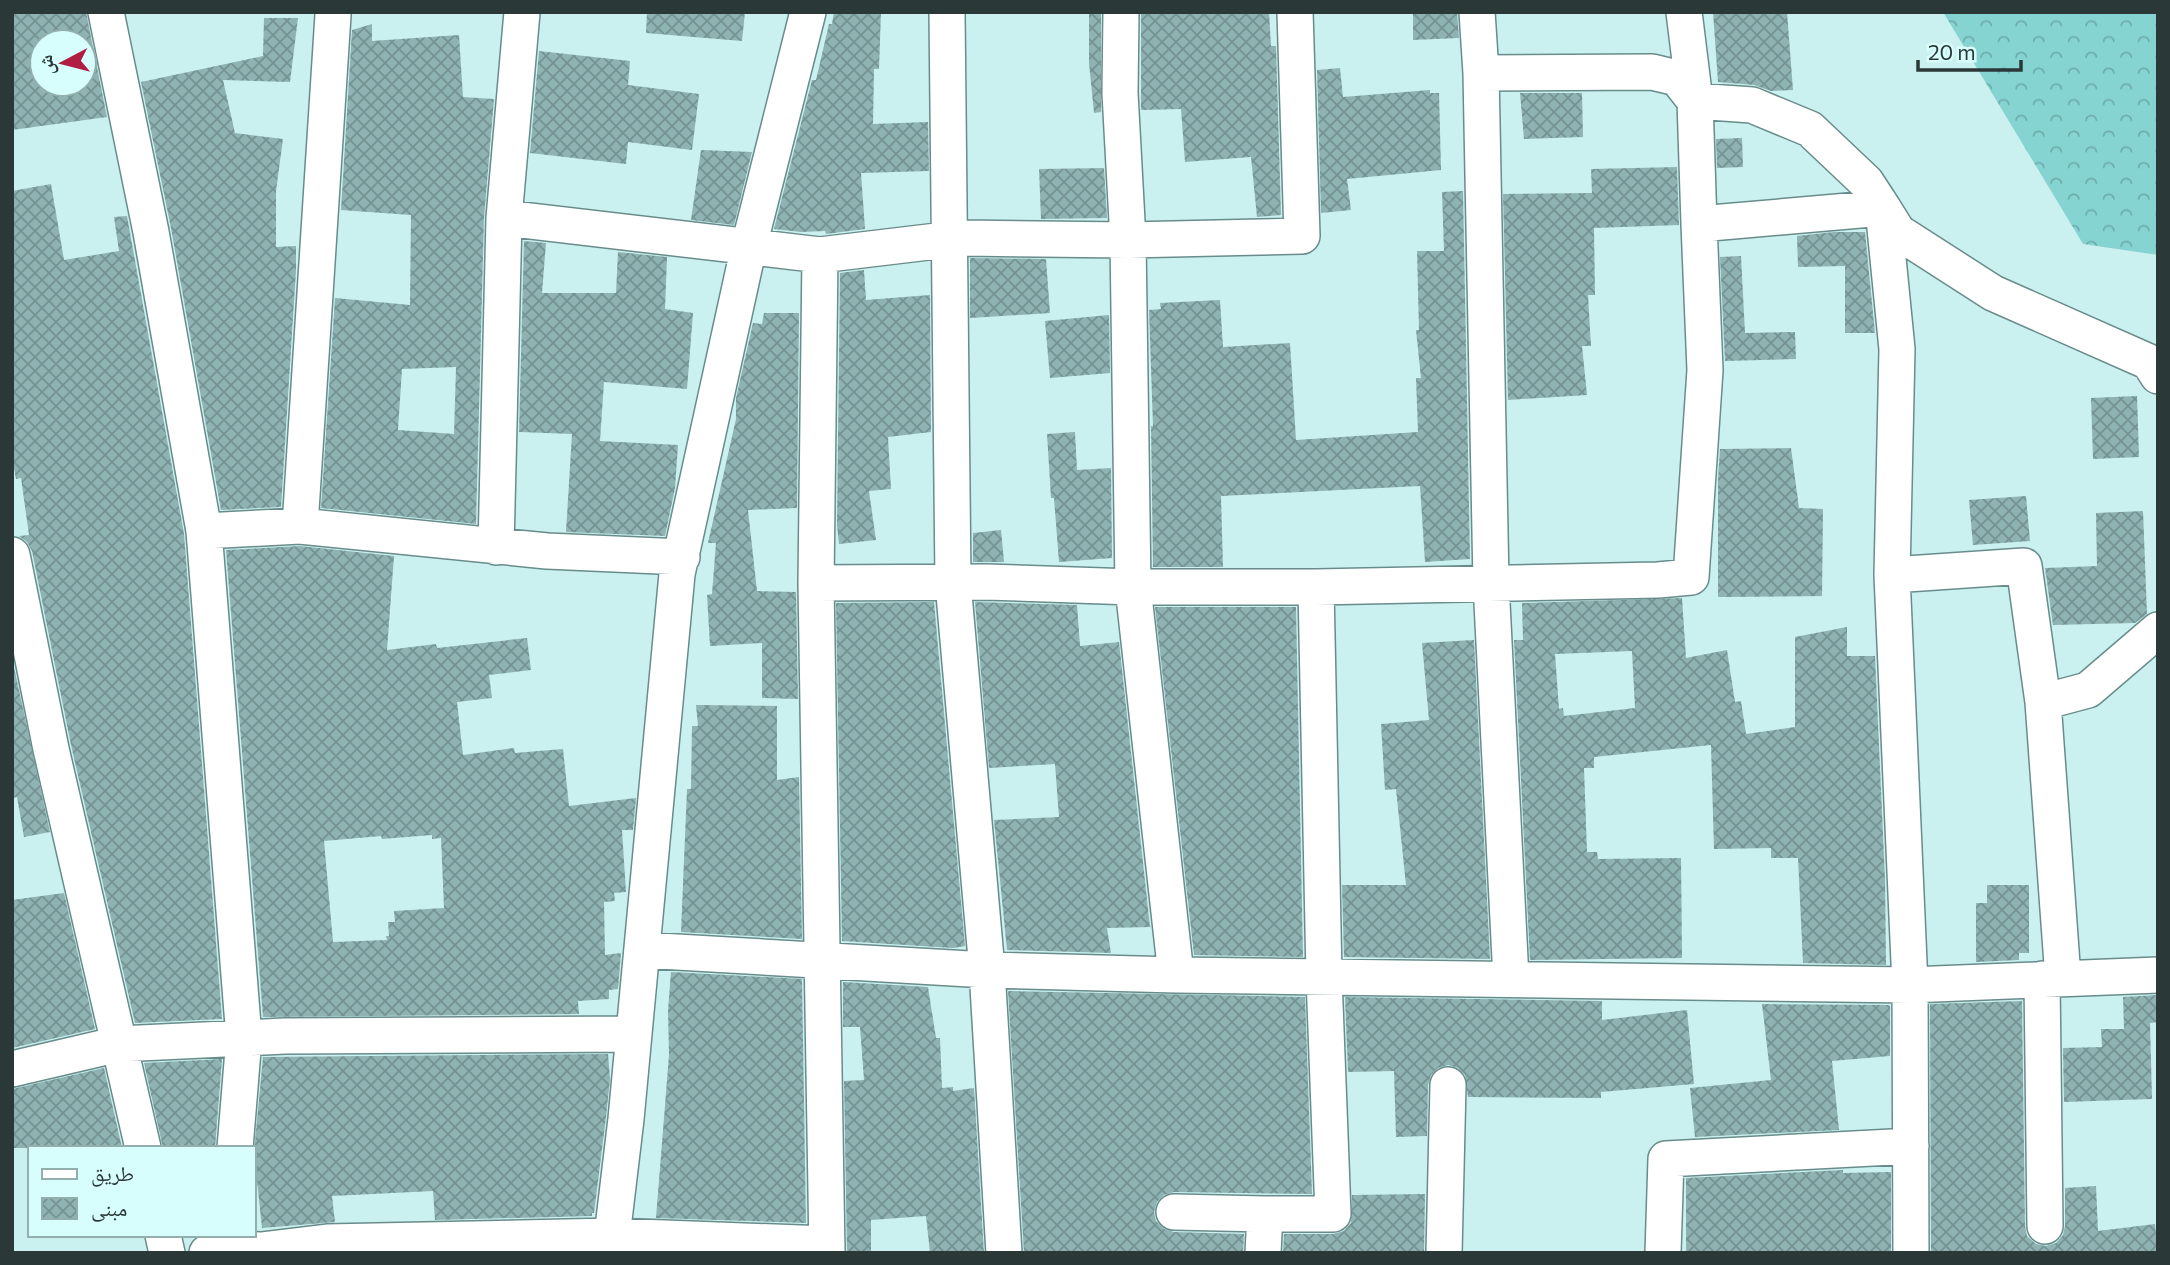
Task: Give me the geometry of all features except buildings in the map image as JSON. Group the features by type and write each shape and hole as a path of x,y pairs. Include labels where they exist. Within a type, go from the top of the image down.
{"street":[{"path":"106,12 151,232 204,531 244,1038 235,1146"},
{"path":"496,547 503,218 522,12"},
{"path":"611,1245 626,1119 677,574 749,246 808,12"},
{"path":"947,12 953,583 987,970 1004,1253"},
{"path":"1121,12 1120,93 1128,240 1133,587 1176,975"},
{"path":"503,218 820,256 950,240 1302,236 1295,12"},
{"path":"1477,12 1481,73 1491,583 1511,979"},
{"path":"816,583 1316,587 1691,577 1705,370 1695,101 1684,12"},
{"path":"300,526 333,15"},
{"path":"1481,73 1652,72 1677,78 1695,101 1752,105 1810,129 1866,182 1898,232 1993,293 2149,362 2158,376"},
{"path":"1699,224 1883,208"},
{"path":"1883,208 1897,349 1892,575 1910,985 1911,1253"},
{"path":"222,1248 261,1250 327,1242 827,1248 816,583 820,256"},
{"path":"204,531 300,526 496,547 682,557"},
{"path":"12,555 51,750 143,1146"},
{"path":"1892,575 2024,566 2043,702 2052,979 2045,1226"},
{"path":"1174,1212 1333,1214 1324,977 1316,587"},
{"path":"2043,702 2088,690 2158,630"},
{"path":"642,950 987,970 1176,975 1910,985 2158,975"},
{"path":"12,1069 119,1044 244,1038 633,1034"},
{"path":"1444,1253 1448,1085"},
{"path":"1663,1253 1666,1159 1911,1146"},
{"path":"1264,1253 1265,1214"}],"green space":[{"path":"1943,12 2158,12 2158,255 2083,244"}]}
